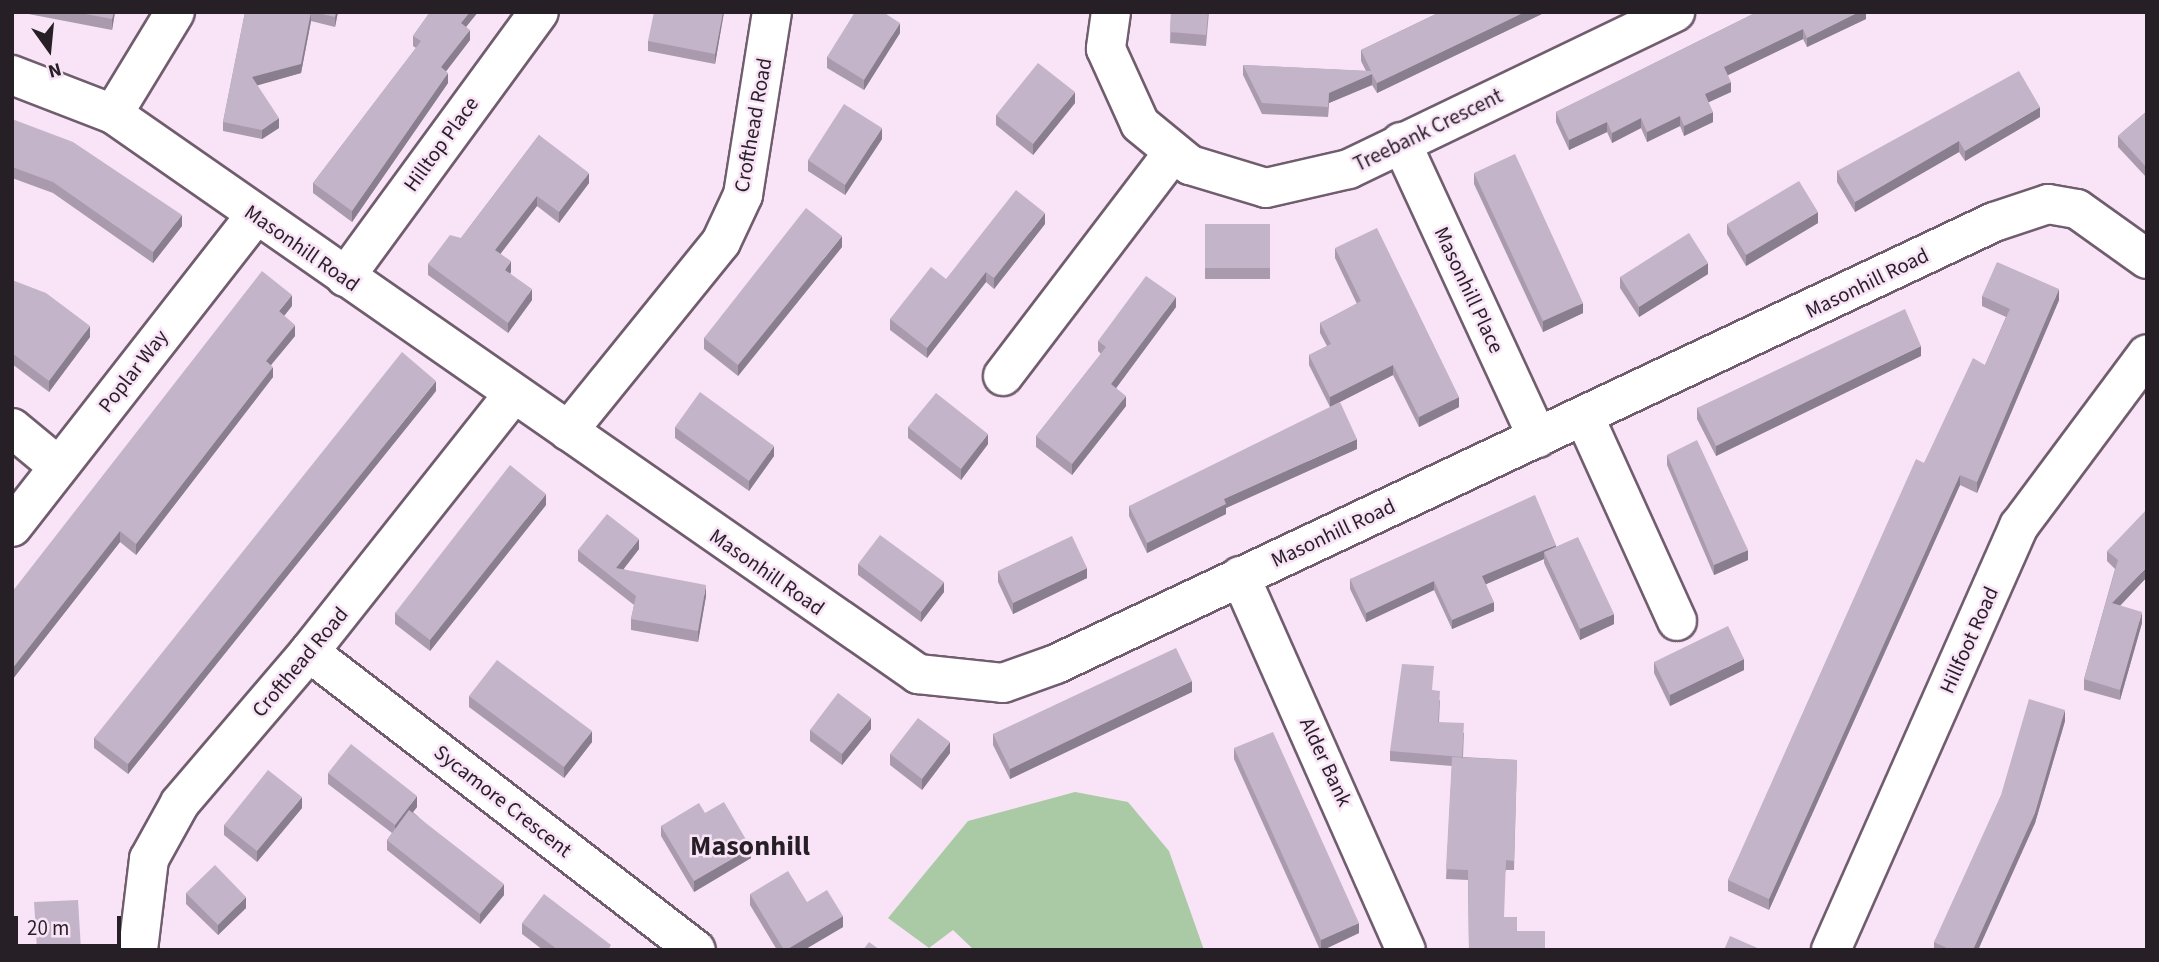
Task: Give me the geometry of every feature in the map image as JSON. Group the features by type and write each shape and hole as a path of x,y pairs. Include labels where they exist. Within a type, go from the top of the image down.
{"street":[{"path":"113,114 175,12"},
{"name":"Hilltop Place","path":"345,277 539,12"},
{"name":"Crofthead Road","path":"568,431 721,242 743,195 772,12"},
{"name":"Treebank Crescent","path":"1111,12 1107,49 1116,82 1140,124 1173,153 1215,176 1266,188 1349,169 1675,12"},
{"name":"Masonhill Road","path":"12,75 113,114 255,216 918,674 1003,683 1538,438 1994,222 2048,204 2100,222 2147,259"},
{"name":"Masonhill Place","path":"1401,142 1538,438"},
{"path":"1003,376 1173,153"},
{"name":"Poplar Way","path":"12,527 255,216"},
{"name":"Hillfoot Road","path":"1831,950 2019,526 2147,354"},
{"name":"Crofthead Road","path":"138,950 149,859 180,803 309,652 513,395"},
{"path":"1584,416 1677,621"},
{"path":"12,428 58,466"},
{"name":"Alder Bank","path":"1240,576 1406,950"},
{"name":"Sycamore Crescent","path":"309,652 696,950"}],"green space":[{"path":"1075,792 1128,802 1169,851 1204,950 974,950 953,930 929,948 888,918 968,821"}],"building":[{"path":"75,12 114,12 112,19"},
{"path":"245,12 311,12 301,64 252,77 279,118 262,130 223,122"},
{"path":"313,12 336,12 335,17"},
{"path":"430,12 470,12 461,23 470,30 441,67 448,73 352,211 313,183 421,41 413,36"},
{"path":"654,12 723,12 715,54 648,41"},
{"path":"855,12 883,12 900,23 864,80 827,57"},
{"path":"1171,12 1208,12 1206,35 1170,32"},
{"path":"1440,12 1525,12 1377,83 1372,74 1329,93 1328,107 1262,103 1243,65 1371,71 1361,50"},
{"path":"1757,12 1859,12 1807,38 1803,29 1724,67 1731,82 1705,94 1713,112 1684,126 1680,116 1647,132 1641,118 1612,133 1607,122 1569,140 1556,112"},
{"path":"1038,63 1075,92 1033,144 996,115"},
{"path":"2019,71 2040,107 1965,151 1959,141 1855,202 1837,171"},
{"path":"844,104 882,128 845,185 808,160"},
{"path":"2147,111 2147,168 2118,136"},
{"path":"12,119 73,142 182,215 153,252 53,182 12,167"},
{"path":"539,135 589,173 559,212 537,196 495,250 511,261 505,270 532,289 508,323 428,264 450,235 461,238"},
{"path":"1515,154 1583,303 1543,321 1474,173"},
{"path":"1799,181 1818,212 1746,255 1727,224"},
{"path":"1016,190 1045,213 994,278 986,272 927,348 890,319 931,267 946,279"},
{"path":"806,208 842,236 738,365 704,338"},
{"path":"1205,224 1270,224 1270,268 1205,268"},
{"path":"1377,228 1459,397 1419,417 1393,365 1330,397 1309,355 1331,344 1320,323 1361,301 1335,248"},
{"path":"1689,233 1708,263 1639,307 1620,277"},
{"path":"1997,262 2059,289 1977,482 1960,475 1769,899 1728,880 1916,459 1924,463 1973,358 1985,365 2010,309 1982,296"},
{"path":"262,271 292,295 279,311 295,325 266,361 273,367 136,544 120,531 12,669 12,592"},
{"path":"1146,276 1176,297 1111,384 1126,396 1072,464 1036,436 1106,347 1098,341"},
{"path":"12,280 46,293 90,326 49,381 12,353"},
{"path":"1905,309 1921,346 1716,446 1697,408"},
{"path":"402,352 436,381 128,764 94,738"},
{"path":"700,392 774,446 749,481 675,427"},
{"path":"936,393 988,434 961,469 908,427"},
{"path":"1340,402 1357,439 1224,499 1226,504 1147,543 1129,506"},
{"path":"1697,440 1748,550 1714,565 1667,455"},
{"path":"510,465 546,494 430,640 395,613"},
{"path":"1535,495 1556,545 1482,576 1494,602 1452,620 1434,581 1366,613 1350,579"},
{"path":"2147,509 2147,567 2112,603 2142,612 2120,690 2084,679 2118,560 2107,551"},
{"path":"607,514 639,539 616,568 706,585 698,631 631,619 636,596 578,550"},
{"path":"880,535 944,582 921,612 858,564"},
{"path":"1072,536 1087,568 1013,603 998,571"},
{"path":"1578,537 1614,614 1580,629 1544,552"},
{"path":"1728,626 1744,659 1670,695 1654,662"},
{"path":"1176,648 1192,681 1010,769 993,734"},
{"path":"497,660 592,731 564,767 469,696"},
{"path":"1402,664 1434,666 1432,690 1440,691 1438,722 1464,723 1462,757 1390,751"},
{"path":"838,693 871,718 842,754 810,730"},
{"path":"2029,699 2065,710 2035,813 1973,950 1951,950 1934,942 2001,795"},
{"path":"918,718 950,742 922,779 890,754"},
{"path":"1273,732 1359,923 1321,940 1234,748"},
{"path":"351,744 417,796 395,825 328,773"},
{"path":"1452,757 1517,760 1514,861 1506,860 1504,917 1517,917 1517,931 1545,931 1545,950 1469,950 1468,870 1446,869"},
{"path":"268,770 302,797 257,851 224,825"},
{"path":"724,802 751,848 694,881 661,826 699,803 705,813"},
{"path":"409,810 504,884 480,914 387,840"},
{"path":"215,865 246,897 218,925 186,893"},
{"path":"788,871 807,902 827,890 843,916 784,950 750,894"},
{"path":"544,894 611,945 608,950 558,950 522,923"},
{"path":"78,900 81,950 37,950 34,902"},
{"path":"1730,936 1762,950 1724,950"},
{"path":"869,942 880,950 863,950"}],"district":[{"name":"Masonhill","path":"750,846"}]}
